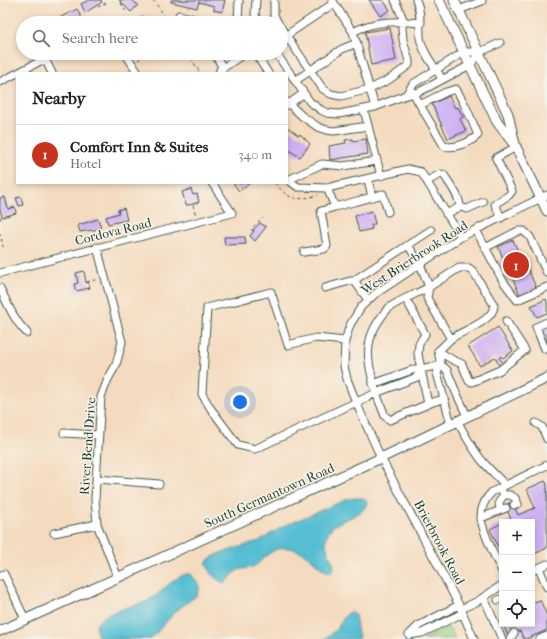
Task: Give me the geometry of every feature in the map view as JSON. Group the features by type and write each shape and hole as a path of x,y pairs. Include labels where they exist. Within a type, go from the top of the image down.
{"main road":[{"path":"439,0 497,122 516,148 544,196 547,211"},
{"path":"454,0 480,52 508,114 516,148"},
{"name":"South Germantown Road","path":"0,631 381,458 547,378"}],"street":[{"path":"238,16 239,0"},
{"path":"256,0 256,16"},
{"path":"274,0 274,16"},
{"path":"288,42 323,89 331,94 341,96 370,89 390,79 408,65 409,61 403,40 403,18 395,0"},
{"path":"416,0 421,15 420,37 423,46 442,79"},
{"path":"459,10 482,1"},
{"path":"288,34 333,2 353,32 375,107"},
{"path":"353,32 372,24 389,21 421,23"},
{"path":"295,81 342,49 357,43"},
{"path":"410,94 413,84 464,52 480,52 500,43"},
{"path":"281,60 303,94 316,107 327,113 340,114 375,107 419,92 470,65 480,52"},
{"path":"20,72 43,60"},
{"path":"46,60 52,72"},
{"path":"129,60 137,72"},
{"path":"217,60 221,70 235,60"},
{"path":"260,60 267,72"},
{"path":"0,82 16,74"},
{"path":"410,94 420,105 444,146 449,147 460,145 478,135 466,107 456,89 446,92 420,105"},
{"path":"288,102 303,94"},
{"path":"288,104 318,127 327,130 334,131 368,126"},
{"path":"364,110 381,176"},
{"path":"501,218 495,204 509,195 512,191 496,158 516,148"},
{"path":"288,180 322,164 343,166 377,161"},
{"path":"288,181 298,187 327,188 408,169 421,172 461,237"},
{"path":"427,181 441,174 444,175 458,198 460,207"},
{"path":"368,179 372,197"},
{"name":"Cordova Road","path":"0,273 232,213 213,184"},
{"path":"327,188 336,207"},
{"path":"304,252 324,248 326,246 321,211 384,194 388,212"},
{"name":"West Brierbrook Road","path":"381,458 356,402 347,379 344,366 345,341 350,325 361,307 375,294 461,237 544,196"},
{"path":"446,214 460,207 467,209 483,202"},
{"path":"356,281 359,276 431,230"},
{"path":"476,230 503,281 517,300 547,286"},
{"path":"485,248 518,232 524,231 530,237 547,272"},
{"path":"408,245 420,264 429,287 427,298 451,339"},
{"name":"River Bend Drive","path":"97,247 122,342 116,365 108,379 101,397 95,499 97,524 118,578"},
{"path":"438,351 451,339 488,318 494,310 494,305 473,271 469,268 459,268 429,287 389,308 384,313 371,335 368,347 367,359 376,394 385,416 390,420 443,399"},
{"path":"326,288 350,281 356,281"},
{"path":"356,281 368,300"},
{"path":"0,288 12,315 27,333"},
{"path":"345,341 316,338 288,345 271,292 207,308 202,394 211,409 238,445 255,449 356,402 417,377 420,369"},
{"path":"406,299 424,334 419,344 418,354 428,404"},
{"path":"438,351 462,364 469,381 472,382 500,370 525,350 506,321"},
{"path":"547,322 536,327 545,349 547,348"},
{"path":"438,351 441,365 447,370 467,416"},
{"path":"373,384 414,369 441,365"},
{"path":"441,365 437,373 443,399 454,423 486,465 494,472 503,486 504,495 499,502 507,508"},
{"path":"536,424 542,427 547,439"},
{"path":"64,433 98,435"},
{"name":"Brierbrook Road","path":"381,458 461,609 474,639"},
{"path":"499,564 487,537 481,518 483,504 492,492 547,465"},
{"path":"97,479 158,484"},
{"path":"481,518 518,504 516,498 510,495 504,495"},
{"path":"54,533 97,524"},
{"path":"547,564 535,569 547,587"},
{"path":"2,575 25,619"},
{"path":"461,609 422,633 409,635 418,626 484,598 499,587"},
{"path":"484,598 499,622"},
{"path":"500,627 502,639"},
{"path":"540,639 547,636"}],"path":[{"path":"152,0 164,16"},
{"path":"98,7 106,3"},
{"path":"121,3 126,12"},
{"path":"132,65 138,60"},
{"path":"192,60 199,72"},
{"path":"193,205 197,222"},
{"path":"253,231 251,229 263,218"},
{"path":"0,233 4,247"},
{"path":"87,282 105,277"}],"green space":[{"path":"446,628 450,629 455,639 422,639"}],"water":[{"path":"363,498 367,502 365,507 356,515 332,528 326,539 326,545 333,565 331,573 323,569 309,557 290,548 280,548 275,550 258,564 249,568 238,570 225,583 218,580 211,573 206,563 218,554 259,541 284,526 348,499"},
{"path":"186,574 191,574 199,585 199,591 196,596 177,610 151,639 100,639 96,630 98,623 104,617 113,612 149,600 171,582"},
{"path":"351,611 355,615 359,639 324,639 336,630 344,617"}],"building":[{"path":"89,0 101,0 102,2 85,12 81,4"},
{"path":"119,0 132,0 138,5 131,12"},
{"path":"171,0 225,0 222,12 214,10 214,6 199,2 197,8 171,2"},
{"path":"369,0 383,0 390,10 380,16"},
{"path":"77,9 81,16 63,16"},
{"path":"390,28 396,60 371,65 365,32"},
{"path":"449,96 455,108 458,107 463,117 460,119 466,131 448,139 432,104"},
{"path":"288,128 299,136 300,134 310,144 300,157 288,150"},
{"path":"353,139 353,141 366,139 368,154 330,160 329,146 346,143 345,140"},
{"path":"234,184 249,184 239,191"},
{"path":"191,189 193,195 197,194 199,202 186,205 182,192"},
{"path":"5,197 8,209 15,207 16,213 2,217 0,198"},
{"path":"21,197 23,205 19,206 16,198"},
{"path":"124,208 127,220 108,224 106,217 119,213 118,210"},
{"path":"372,211 375,224 371,225 372,229 359,232 355,216"},
{"path":"98,219 101,227 92,231 80,232 78,225"},
{"path":"260,223 266,227 255,241 250,236 254,231 253,230"},
{"path":"224,237 245,237 246,244 225,245"},
{"path":"513,240 521,258 523,257 537,290 521,297 498,247"},
{"path":"84,271 86,283 88,282 90,288 76,291 74,284 78,283 76,273"},
{"path":"546,299 547,313 537,317 531,306"},
{"path":"547,324 547,343 540,328"},
{"path":"498,327 513,351 503,358 501,356 499,358 503,363 499,365 495,357 480,366 468,346"},
{"path":"545,481 547,484 547,548 535,554 535,519 511,519 505,505 512,502 518,515 535,508 527,489"},
{"path":"499,524 499,548 490,529"},
{"path":"540,600 547,616 547,630 526,639 524,639 520,631 508,636 504,627 535,627 535,602"}],"tunnel":[{"path":"511,627 514,633"}],"place":[{"name":"Comfort Inn & Suites","path":"516,265"}]}
